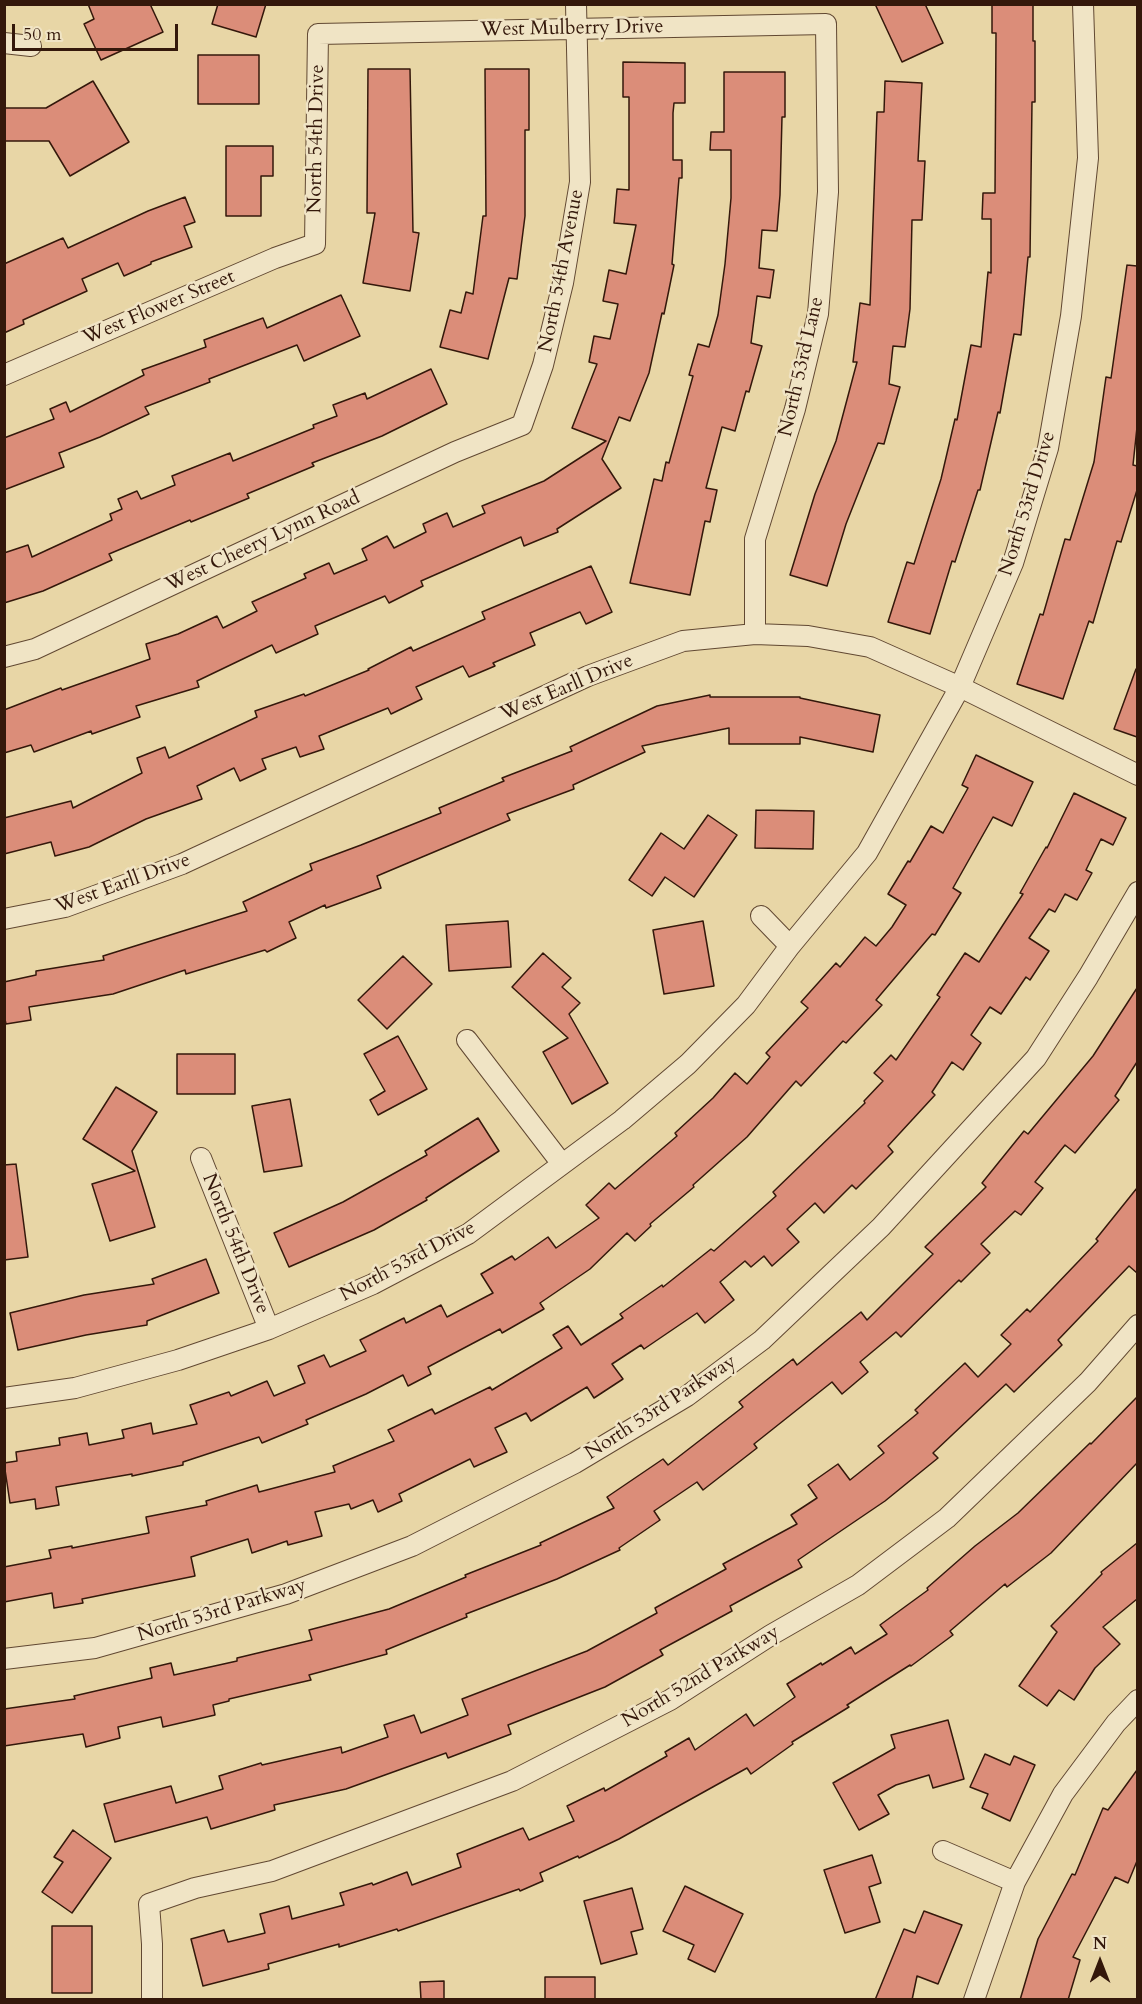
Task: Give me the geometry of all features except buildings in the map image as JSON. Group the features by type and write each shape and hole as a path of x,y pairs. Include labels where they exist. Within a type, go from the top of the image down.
{"street":[{"name":"North 54th Avenue","path":"522,425 543,365 563,283 580,182 576,4"},
{"name":"North 53rd Drive","path":"4,1398 75,1388 178,1360 269,1329 373,1284 468,1234 622,1120 688,1064 746,1005 790,946 867,852 960,687 1013,563 1048,448 1071,316 1088,158 1083,4"},
{"name":"West Mulberry Drive","path":"318,34 826,24"},
{"name":"North 53rd Lane","path":"755,634 755,539 795,409 818,314 828,192 826,24"},
{"name":"North 54th Drive","path":"315,244 318,34"},
{"path":"4,43 31,46"},
{"name":"West Flower Street","path":"4,375 275,258 315,244"},
{"name":"West Cheery Lynn Road","path":"4,657 35,649 455,452 522,425"},
{"name":"West Earll Drive","path":"4,919 65,907 182,864 588,676 683,641 755,634 808,636 870,647 960,687 1137,776"},
{"name":"North 53rd Parkway","path":"4,1659 95,1648 286,1594 412,1546 575,1463 687,1396 762,1340 881,1227 1036,1059 1088,977 1137,892"},
{"path":"761,916 790,946"},
{"path":"466,1040 562,1164"},
{"name":"North 54th Drive","path":"201,1158 269,1329"},
{"name":"North 52nd Parkway","path":"152,2000 149,1904 195,1888 272,1871 512,1781 670,1700 771,1635 858,1585 947,1518 1088,1382 1137,1325"},
{"path":"974,2000 1014,1882 1063,1794 1116,1723 1137,1700"},
{"path":"943,1851 1014,1882"}]}
